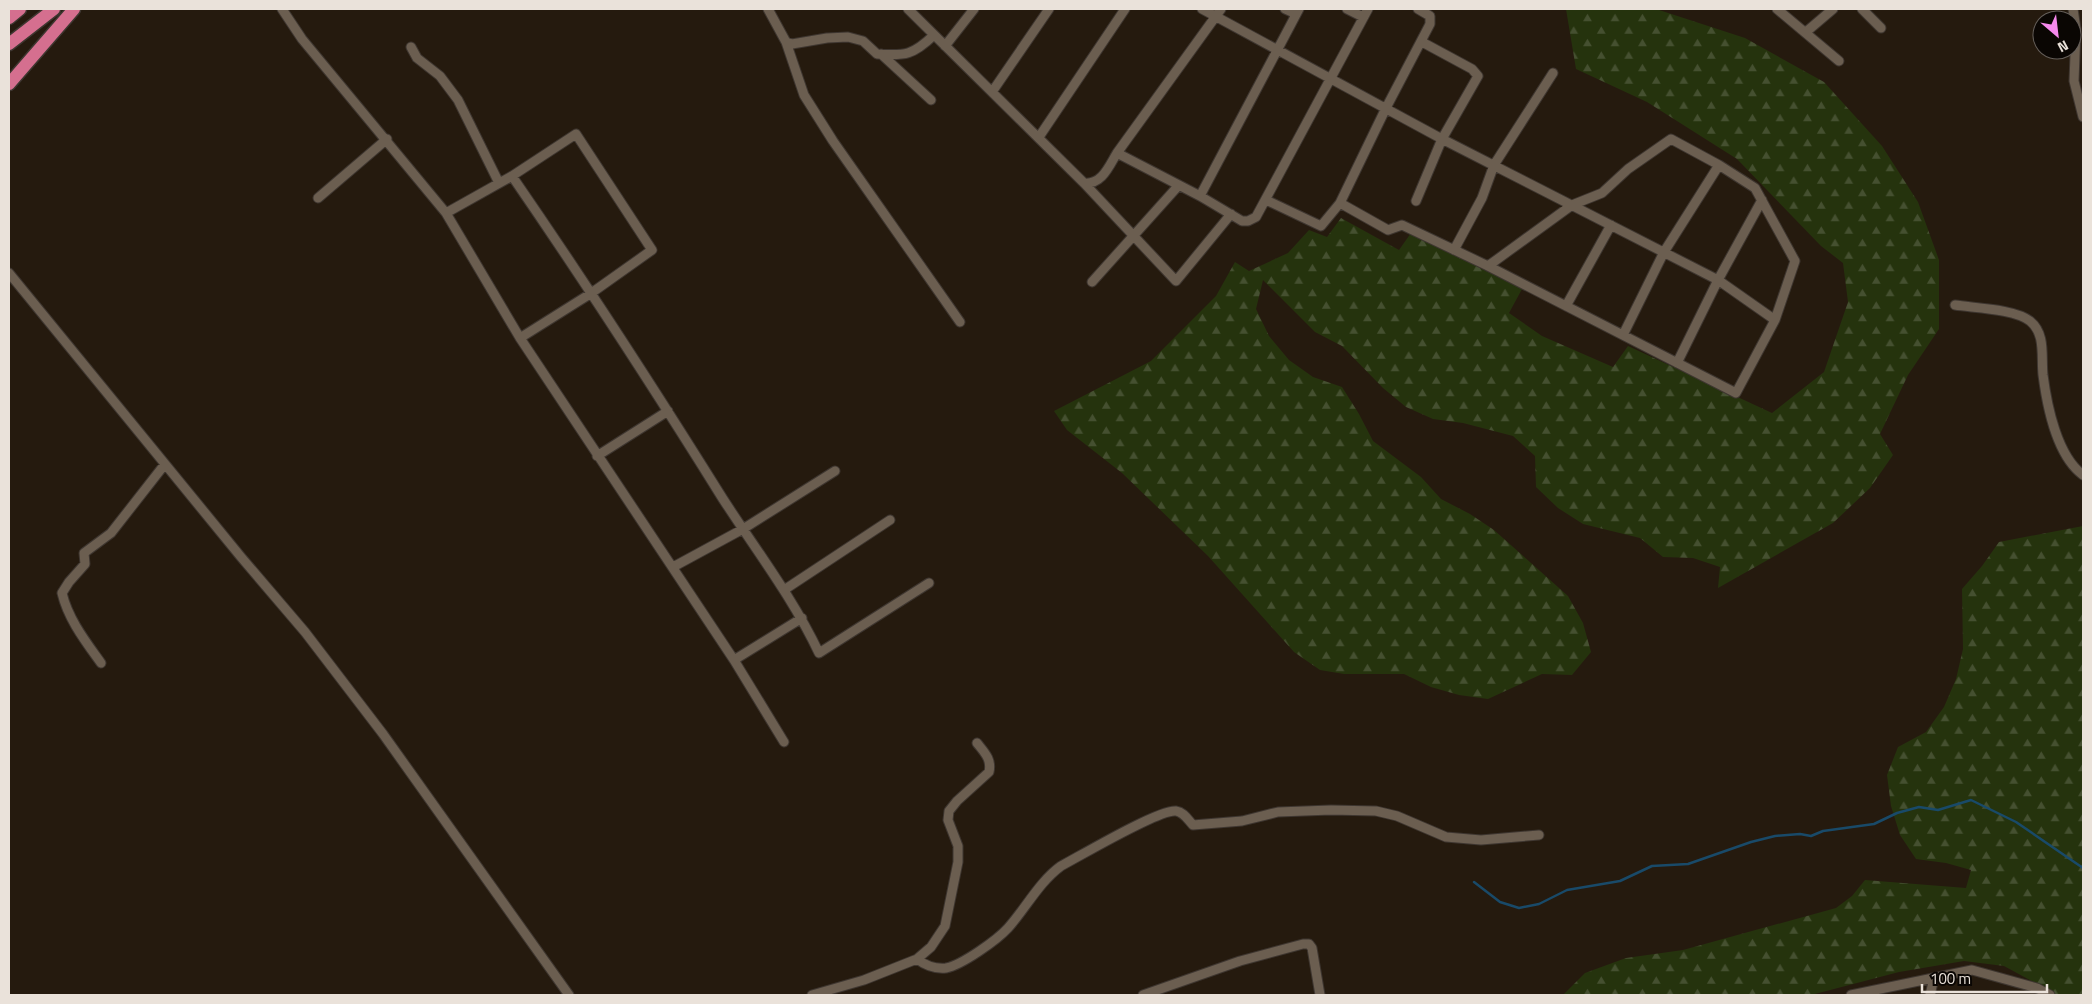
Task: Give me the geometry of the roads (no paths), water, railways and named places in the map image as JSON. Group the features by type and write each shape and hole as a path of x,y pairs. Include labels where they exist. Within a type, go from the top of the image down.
{"highway":[{"path":"9,18 20,9"},
{"path":"9,44 54,9"},
{"path":"9,84 74,9"}],"street":[{"path":"282,9 302,39 387,139 446,213 520,338 734,660 784,742"},
{"path":"768,9 786,42 804,95 833,141 960,322"},
{"path":"908,9 1084,183 1176,281 1231,214"},
{"path":"945,46 974,9"},
{"path":"992,92 1049,9"},
{"path":"1038,137 1125,9"},
{"path":"1202,9 1218,13 1330,80 1718,280 1775,320"},
{"path":"1200,196 1297,12 1286,9"},
{"path":"1347,9 1363,17"},
{"path":"1117,154 1200,196 1242,221 1256,218 1368,9"},
{"path":"1266,200 1322,226 1340,203 1386,108 1430,24 1433,12 1418,9"},
{"path":"1777,9 1839,61"},
{"path":"1806,32 1833,9"},
{"path":"1862,9 1881,28"},
{"path":"2073,9 2076,29 2074,88 2083,117"},
{"path":"1084,183 1096,182 1104,174 1218,13"},
{"path":"786,42 792,44 848,37 863,41 877,54 904,55 921,47 934,35"},
{"path":"1416,201 1442,139 1478,76 1472,69 1422,42"},
{"path":"411,47 417,58 440,76 458,100 499,183"},
{"path":"882,54 931,100"},
{"path":"1454,250 1482,198 1494,165 1553,73"},
{"path":"446,213 512,176 576,134 652,250 590,294 520,338"},
{"path":"318,198 387,139"},
{"path":"1340,203 1388,230 1402,225 1488,266 1736,393 1775,320 1795,261 1755,188 1719,165 1671,139 1628,169 1602,192 1572,205 1488,266"},
{"path":"1624,335 1664,252 1719,165"},
{"path":"512,176 784,590 802,618 819,653 929,583"},
{"path":"1092,282 1179,185"},
{"path":"1677,363 1718,280 1762,200"},
{"path":"1566,306 1611,225"},
{"path":"9,273 317,647 383,734 569,995"},
{"path":"1955,305 2010,313 2029,320 2038,331 2042,340 2043,376 2061,445 2070,463 2083,476"},
{"path":"597,456 668,411"},
{"path":"101,663 81,635 62,594 69,582 85,564 84,553 111,533 165,464"},
{"path":"673,567 743,530 835,471"},
{"path":"784,590 890,520"},
{"path":"734,660 802,618"},
{"path":"812,995 864,980 918,959 941,934 948,916 958,862 958,846 948,820 949,811 956,801 989,772 991,765 977,743"},
{"path":"918,959 928,967 946,968 966,959 1004,931 1049,876 1061,866 1149,819 1170,812 1178,812 1185,815 1193,825 1242,821 1278,812 1331,810 1376,812 1397,816 1446,837 1481,840 1539,835"},
{"path":"1143,995 1240,961 1303,944 1309,944 1312,948 1320,995"},
{"path":"1857,994 1972,970 2037,988 2050,995"},
{"path":"1930,995 1934,978"}],"waterway":[{"path":"1474,882 1500,902 1519,908 1539,904 1567,890 1620,881 1652,866 1688,864 1751,842 1775,836 1800,834 1811,836 1823,831 1874,824 1897,813 1919,807 1938,810 1971,800 2016,822 2083,868"}]}
